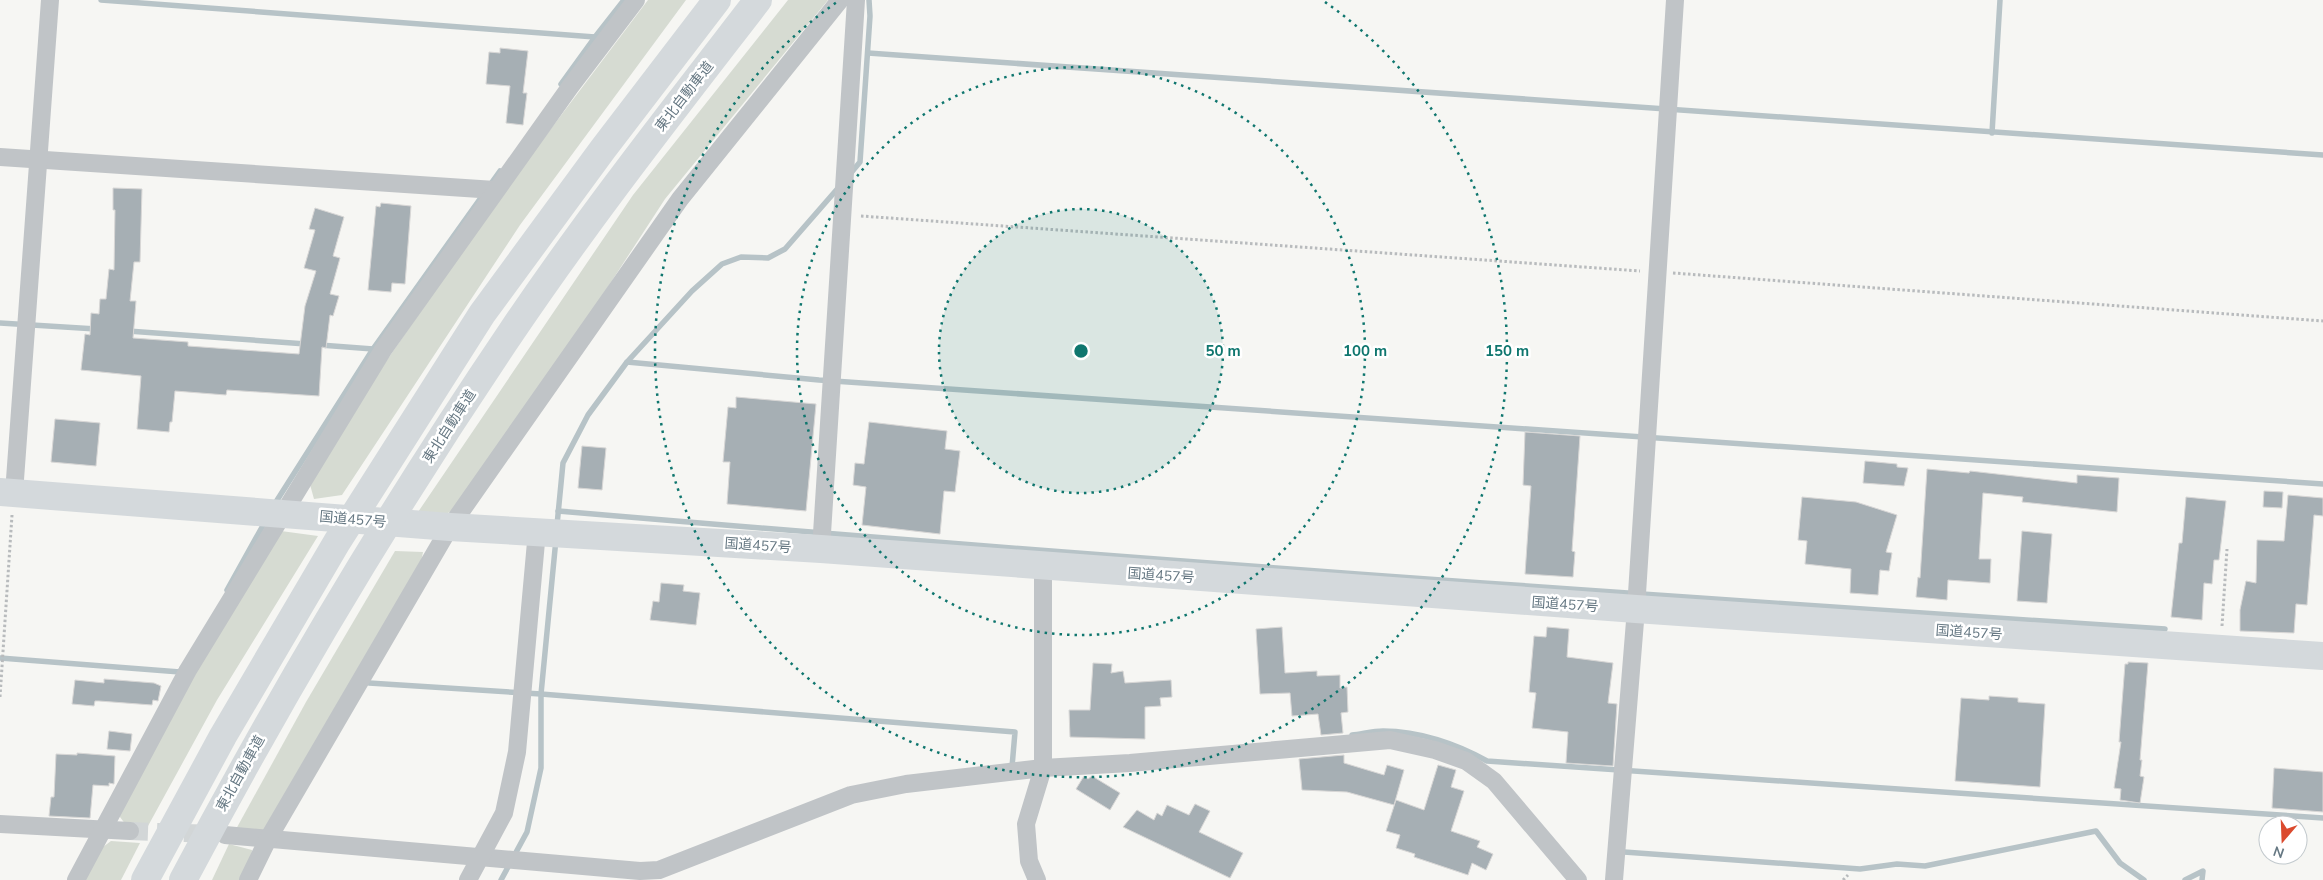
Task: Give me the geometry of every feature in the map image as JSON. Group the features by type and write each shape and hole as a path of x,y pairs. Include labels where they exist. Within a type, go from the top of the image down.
{"highway":[{"path":"145,880 223,736 336,542 482,314 717,0"},
{"name":"東北自動車道","path":"182,880 251,752 404,494 513,330 629,167 758,0"},
{"name":"国道457号","path":"7,492 450,527 821,549 1636,609 2323,656"}],"street":[{"path":"7,492 39,159 50,0"},
{"path":"76,880 188,670 383,350 495,190 636,0"},
{"path":"248,880 268,839 450,527 680,199 840,0"},
{"path":"821,549 856,0"},
{"path":"1614,880 1636,609 1676,0"},
{"path":"0,157 495,190"},
{"path":"468,880 504,813 517,752 537,531"},
{"path":"1037,880 1028,861 1026,824 1043,768 1043,566"},
{"path":"225,835 640,871 659,870 851,795 906,784 1043,768 1130,763 1390,740 1435,750 1466,761 1494,781 1578,880"},
{"path":"0,824 130,832"}],"path":[{"path":"842,214 2323,321"},
{"path":"0,697 7,492"},
{"path":"2220,649 2227,549"},
{"path":"1843,880 1848,875"}],"shaded area":[{"path":"648,0 686,0 520,225 342,495 314,499 309,481 378,373 504,191"},
{"path":"788,0 828,0 665,199 472,496 448,513 416,515 633,195"},
{"path":"281,531 318,536 217,700 148,826 126,825 117,813 197,670"},
{"path":"395,551 423,552 420,567 267,828 261,833 235,831 306,702"},
{"path":"111,841 140,843 121,880 85,880 99,850"},
{"path":"229,844 252,850 251,863 243,880 212,880"}],"building":[{"path":"500,48 528,51 523,93 527,93 523,125 506,123 510,86 486,84 489,52 500,53"},
{"path":"113,188 142,189 140,262 134,262 130,301 136,301 133,338 188,342 188,346 299,354 305,306 316,271 304,268 315,230 309,229 315,208 344,217 333,256 340,258 330,294 339,296 333,316 330,315 326,348 322,347 319,396 227,390 226,395 175,391 172,422 170,422 169,432 137,429 141,376 81,370 85,334 90,335 91,313 99,314 100,299 106,299 109,269 114,270 115,210 113,210"},
{"path":"381,203 411,206 405,284 392,283 391,292 368,290 376,206 380,207"},
{"path":"736,397 816,404 806,511 727,504 730,462 723,462 728,407 736,408"},
{"path":"55,419 100,423 96,466 51,462"},
{"path":"869,422 947,431 945,449 960,451 955,492 944,491 940,534 862,525 866,487 853,485 855,463 864,464"},
{"path":"1525,432 1580,436 1572,551 1575,552 1573,577 1525,574 1531,486 1523,485"},
{"path":"582,446 606,448 602,490 578,488"},
{"path":"1865,461 1897,464 1897,467 1908,468 1904,486 1863,483"},
{"path":"1927,469 1969,473 1970,471 2077,483 2077,475 2119,478 2117,512 2022,502 2023,497 1983,493 1979,559 1991,559 1990,583 1948,580 1947,600 1916,597 1918,577 1920,578"},
{"path":"2264,491 2283,492 2282,508 2263,507"},
{"path":"2288,495 2323,498 2323,516 2314,515 2307,605 2296,604 2294,633 2240,631 2240,610 2246,581 2256,583 2257,540 2284,541"},
{"path":"1802,497 1856,502 1897,515 1886,552 1892,553 1889,571 1880,570 1878,595 1850,593 1851,569 1805,564 1807,541 1798,540"},
{"path":"2186,497 2226,501 2219,560 2214,560 2212,584 2204,583 2202,620 2171,617 2179,543 2182,543"},
{"path":"2022,531 2052,534 2047,603 2017,601"},
{"path":"661,583 684,585 683,591 700,593 696,625 650,620 653,601 659,602"},
{"path":"1282,627 1285,673 1317,671 1317,676 1340,675 1340,688 1347,687 1348,712 1341,713 1343,733 1321,735 1318,714 1292,716 1290,693 1260,694 1256,629"},
{"path":"1547,627 1569,629 1567,657 1613,663 1608,703 1617,704 1613,766 1566,763 1568,732 1532,728 1536,693 1529,692 1534,636 1546,637"},
{"path":"2128,662 2148,663 2140,760 2142,760 2140,776 2144,777 2140,803 2120,800 2121,789 2114,788 2121,742 2119,742 2125,664 2128,664"},
{"path":"1093,663 1112,664 1111,673 1123,671 1125,683 1171,680 1172,697 1160,698 1161,706 1145,707 1145,739 1070,737 1069,710 1090,710"},
{"path":"104,679 154,683 161,686 158,701 153,700 152,705 99,701 95,701 94,706 72,704 75,680 104,683"},
{"path":"1989,696 2018,698 2018,702 2045,704 2040,787 1955,781 1961,698 1989,700"},
{"path":"109,731 132,734 130,751 107,749"},
{"path":"77,753 115,756 114,784 109,783 109,786 93,785 90,818 49,816 51,797 54,797 56,754 77,755"},
{"path":"1344,755 1344,763 1384,775 1387,765 1404,770 1394,805 1347,792 1302,790 1299,759"},
{"path":"1438,765 1456,770 1451,787 1464,791 1451,831 1480,841 1477,847 1493,854 1486,870 1472,863 1468,875 1414,857 1415,854 1396,848 1400,835 1386,831 1396,800 1424,810"},
{"path":"2274,768 2323,772 2323,812 2272,808"},
{"path":"1084,776 1088,779 1092,776 1120,793 1110,810 1076,789"},
{"path":"1195,804 1210,811 1199,832 1243,853 1230,878 1123,827 1137,810 1154,820 1157,813 1162,816 1167,805 1189,815"}],"waterway":[{"path":"101,0 595,37 624,0"},
{"path":"850,174 860,162 870,16 869,0"},
{"path":"1992,133 2000,0"},
{"path":"561,84 595,37"},
{"path":"868,53 2323,155"},
{"path":"274,505 373,349 500,171"},
{"path":"557,525 563,463 588,415 627,362 692,291 722,264 741,257 768,258 785,249 839,187"},
{"path":"0,323 96,329"},
{"path":"128,331 306,344"},
{"path":"320,345 373,349"},
{"path":"627,362 819,380 2323,484"},
{"path":"558,511 959,544 1361,574 2165,629"},
{"path":"227,590 266,520"},
{"path":"501,880 527,832 541,768 541,694 556,539"},
{"path":"0,658 180,672 182,668"},
{"path":"369,683 541,694 1015,732 1012,767 1014,767"},
{"path":"1352,735 1375,731 1410,733 1450,744 1487,761 2323,818"},
{"path":"1624,852 1860,869 1897,864 1925,866 2096,831 2120,863 2144,880"},
{"path":"2185,880 2203,871 2202,880"}],"tunnel":[{"path":"130,831 215,834"}]}
